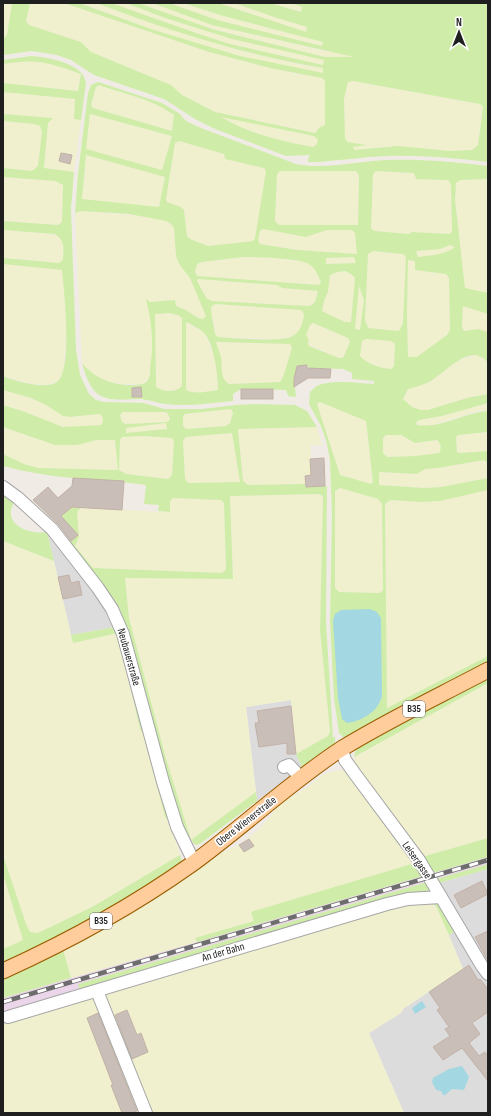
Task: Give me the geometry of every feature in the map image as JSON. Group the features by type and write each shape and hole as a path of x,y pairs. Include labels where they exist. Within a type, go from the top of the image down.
{"main road":[{"name":"Obere Wienerstraße","path":"3,971 97,924 163,884 194,862 301,778 342,749 393,720 488,670"}],"street":[{"name":"Neubauerstraße","path":"3,487 18,498 52,529 98,588 112,610 123,634 163,782 177,827 194,862"},
{"name":"Leisergasse","path":"342,749 346,760 355,774 419,860 486,968"},
{"path":"284,767 289,765 301,778"},
{"name":"An der Bahn","path":"8,1017 387,904 408,899 441,897"},
{"path":"97,991 146,1113"}],"shaded area":[{"path":"47,532 95,590 115,627 71,635"},
{"path":"291,700 296,753 302,767 257,801 246,707"},
{"path":"488,857 488,864 79,984 81,993 3,1016 3,998"},
{"path":"488,869 488,1113 404,1113 369,1033 401,1013 403,1009 463,969 449,935 454,931 429,886"}],"green space":[{"path":"3,3 12,3 7,35 3,39"},
{"path":"12,3 30,3 26,21 29,25 81,42 91,52 171,85 182,95 215,112 315,133 319,128 325,125 325,81 322,78 270,68 209,52 64,3 79,3 154,30 240,56 323,73 323,68 294,63 208,41 96,3 111,3 230,44 323,65 324,60 232,39 165,18 126,3 138,3 212,29 325,57 354,57 212,25 152,3 169,3 217,20 322,46 323,42 220,15 183,3 218,3 306,32 307,27 234,3 270,3 301,12 302,7 291,3 488,3 488,162 438,157 378,156 308,162 310,155 286,156 215,129 195,119 164,99 94,75 71,60 57,55 32,51 3,55 3,39 7,35","holes":["353,81 480,104 483,107 478,145 472,150 450,151 398,146 354,150 353,147 367,145 347,142 345,138 344,99 348,82","221,117 314,136 318,140 317,144 313,147 266,136 243,128"]},
{"path":"30,3 64,3 209,52 270,68 322,78 325,81 325,125 316,133 215,112 182,95 171,85 91,52 81,42 29,25 26,21"},
{"path":"80,3 96,3 156,25 241,51 301,65 323,68 323,73 271,64 210,48 154,30"},
{"path":"111,3 126,3 165,18 232,39 325,60 324,65 230,44"},
{"path":"138,3 152,3 212,25 356,57 325,57 260,41 192,23"},
{"path":"169,3 183,3 220,15 323,42 322,46 217,20"},
{"path":"218,3 234,3 307,27 306,32"},
{"path":"270,3 291,3 303,7 302,12"},
{"path":"31,56 64,62 79,70 84,76 86,83 81,120 74,119 75,99 3,92 3,83 78,91 81,74 52,64 25,61 3,64 3,60"},
{"path":"22,61 42,62 81,74 78,91 3,83 3,64"},
{"path":"353,81 480,104 483,107 478,145 472,150 450,151 398,146 354,150 353,147 365,145 347,142 345,138 344,99 348,82"},
{"path":"98,82 162,103 180,114 188,122 201,128 296,164 307,166 330,166 400,160 438,161 488,166 488,179 460,180 456,183 455,200 465,288 488,293 488,314 463,306 462,327 464,331 478,329 488,332 488,363 481,357 475,355 468,356 461,359 429,382 408,389 403,399 412,407 421,410 428,410 467,398 488,394 488,403 442,416 419,420 416,423 417,425 426,426 435,425 470,414 488,411 488,432 458,435 456,437 457,452 488,451 488,463 484,460 425,469 417,474 379,472 379,485 424,488 441,487 488,478 488,490 440,501 423,502 390,500 385,504 387,708 488,656 488,664 346,737 343,737 339,733 334,698 330,622 332,515 330,460 326,440 321,426 309,404 310,392 317,386 323,384 345,382 374,384 374,381 352,379 352,373 343,369 310,368 307,365 297,366 294,379 296,397 288,396 286,390 241,389 233,394 233,401 191,405 174,405 141,399 108,399 99,395 93,388 88,380 82,363 98,376 113,383 136,385 143,384 148,380 150,375 152,342 150,317 146,299 150,302 175,300 176,306 186,310 198,318 203,319 206,316 190,278 179,264 176,256 174,228 171,224 166,221 129,214 81,211 75,213 78,174 88,93 91,85","holes":["99,85 138,97 165,109 174,115 172,131 93,108 91,105 96,87","90,114 172,136 162,170 86,149","179,141 224,154 225,159 264,168 266,171 255,238 253,241 208,246 190,239 187,236 184,210 181,207 167,202 166,199 175,143","86,155 165,177 159,207 82,199","280,171 356,171 359,175 358,225 279,225 275,221 277,174","376,171 414,173 416,179 448,180 451,184 452,231 450,234 412,232 409,234 374,231 371,228 373,174","263,229 306,237 327,230 352,230 355,233 357,254 297,250 260,244 258,240 260,231","450,245 455,247 451,250 418,257 416,251 440,249","373,251 403,254 406,257 403,323 399,331 368,328 365,320 368,254","243,257 277,258 297,260 309,264 315,270 321,282 319,285 197,276 195,272 197,264 202,262","354,257 356,263 326,264 326,258","408,260 415,261 415,270 446,274 449,278 450,330 447,335 417,357 408,357","345,271 355,278 351,322 345,322 322,311 328,292 330,275","198,279 277,285 282,288 318,291 315,302 310,306 212,301 207,299 197,281","359,286 364,300 360,330 355,329","215,304 301,310 304,314 302,324 297,333 291,337 276,339 218,337 215,334 211,307","169,313 178,315 182,318 182,386 173,391 159,389 156,387 155,314","186,322 201,330 206,336 210,342 216,367 218,390 198,392 186,390","313,323 348,338 350,342 343,358 339,358 309,346 309,340 306,335 310,325","366,339 391,341 395,344 394,366 391,369 378,367 360,356 362,341","216,342 290,344 292,348 280,382 229,384 224,378 222,372 221,357","320,402 366,421 373,482 371,484 340,475 317,404","386,435 401,435 415,443 437,440 441,446 439,453 416,456 387,457 383,453 383,438","340,488 378,499 382,504 383,590 380,593 339,592 335,588 335,491"]},
{"path":"99,85 153,103 166,109 174,115 172,131 93,108 91,105 96,87"},
{"path":"3,92 75,99 74,119 81,120 74,172 44,168 48,123 52,118 3,114"},
{"path":"3,114 53,118 48,123 44,168 74,172 71,209 76,350 80,375 89,394 96,400 104,402 144,403 164,409 202,409 255,404 295,405 307,411 317,427 238,429 243,481 248,485 305,484 306,487 327,486 326,622 333,738 335,736 333,746 302,767 296,754 328,736 330,731 320,631 323,496 318,494 230,496 233,579 125,578 129,618 165,755 191,839 182,826 167,780 130,640 68,543 77,534 61,516 72,507 81,508 77,512 79,537 75,546 93,568 222,573 226,569 224,503 221,500 173,498 170,501 170,512 158,511 159,505 144,504 146,485 55,476 3,466 3,454 24,464 38,468 118,470 115,440 97,440 77,445 55,445 3,427 3,405 63,427 101,425 103,422 102,416 99,414 70,417 63,416 46,405 31,398 3,390 3,376 38,385 57,382 62,375 65,362 66,329 62,270 3,264 3,258 59,263 63,260 62,243 59,237 55,234 3,230 3,221 58,225 62,222 63,185 55,181 3,177 3,168 32,171 38,166 42,132 40,126 35,124 3,121","holes":["231,409 233,413 230,423 226,426 186,429 183,426 183,417 185,414","123,412 166,412 170,419 168,422 126,424 122,422 120,415","166,423 167,429 126,433 126,428","232,433 240,482 188,483 185,479 183,440 186,437","143,436 172,438 174,442 172,475 168,479 126,474 119,470 120,440 122,437"]},
{"path":"90,114 172,136 162,170 85,149"},
{"path":"219,116 314,136 318,140 317,144 313,147 273,139 238,126"},
{"path":"3,121 35,124 40,126 42,132 38,166 32,171 3,168"},
{"path":"179,141 224,154 225,159 264,168 266,172 255,239 253,241 208,246 190,239 187,236 184,210 181,207 167,202 166,199 175,143"},
{"path":"86,155 165,177 159,208 82,199"},
{"path":"280,171 356,171 359,175 358,225 279,225 275,221 277,174"},
{"path":"376,171 414,173 416,179 448,180 451,184 452,231 450,234 412,232 409,234 373,231 371,228 373,174"},
{"path":"3,177 55,181 63,185 62,222 58,225 3,221"},
{"path":"488,179 488,293 465,289 455,200 456,183 459,180"},
{"path":"81,211 143,216 166,221 171,224 174,228 176,256 179,264 190,278 207,316 203,319 198,318 186,310 176,306 175,300 150,302 147,299 151,319 153,352 149,378 146,382 141,384 121,384 110,382 87,370 82,363 75,213"},
{"path":"263,229 306,237 327,230 352,230 355,233 357,254 297,250 260,244 258,240 260,231"},
{"path":"3,230 55,234 61,239 63,244 63,260 59,263 3,258"},
{"path":"450,245 456,247 441,254 418,257 416,251 440,249"},
{"path":"373,251 403,254 406,257 403,323 400,331 368,328 365,320 368,253"},
{"path":"243,257 275,258 308,262 314,267 321,282 319,285 197,276 195,272 197,264 202,262"},
{"path":"354,257 357,263 326,264 326,258"},
{"path":"408,260 415,261 415,270 446,274 449,278 450,330 447,335 418,357 408,357"},
{"path":"3,264 63,270 67,331 63,373 57,382 45,385 27,383 3,376"},
{"path":"345,271 355,278 351,322 345,322 322,311 328,292 330,275"},
{"path":"198,279 277,285 282,288 318,291 315,302 310,306 212,301 207,299 197,281"},
{"path":"359,285 364,300 360,330 355,329"},
{"path":"215,304 301,310 304,314 303,323 298,332 291,337 278,339 218,337 215,334 214,322 211,317 211,307"},
{"path":"463,305 488,314 488,332 478,329 464,331 462,327"},
{"path":"169,313 178,315 182,318 182,386 179,389 168,391 159,390 156,387 155,314"},
{"path":"185,322 190,323 206,335 215,359 218,390 200,393 186,390"},
{"path":"313,323 348,338 350,342 343,358 339,358 309,345 306,335 310,325"},
{"path":"366,339 392,341 395,344 394,366 391,369 381,368 364,360 360,356 362,341"},
{"path":"215,342 290,344 292,348 280,382 229,384 224,381 221,372 221,357"},
{"path":"481,356 488,363 488,394 467,398 428,410 421,410 412,407 403,400 408,389 430,382 453,364 464,358"},
{"path":"3,390 31,398 46,405 63,416 70,417 99,414 102,416 103,422 101,425 71,428 55,425 25,412 3,405"},
{"path":"320,402 366,421 373,482 371,484 340,475 317,404"},
{"path":"488,403 488,411 478,411 425,427 417,425 416,423 419,420 442,416"},
{"path":"231,409 233,413 230,423 226,426 186,429 183,426 183,417 185,414"},
{"path":"123,412 166,412 170,419 168,422 126,424 122,422 120,415"},
{"path":"167,423 167,429 126,434 126,428"},
{"path":"3,427 55,445 77,445 97,440 115,440 118,467 120,440 123,437 143,436 172,438 174,442 172,475 169,479 126,474 118,470 38,468 24,464 3,454"},
{"path":"317,427 322,445 311,445 311,475 305,476 305,484 248,485 243,481 238,429"},
{"path":"488,432 488,451 457,452 456,437 458,435"},
{"path":"232,433 240,482 188,483 185,479 183,440 186,437"},
{"path":"386,435 401,435 415,443 437,440 440,443 440,453 387,457 383,454 383,438"},
{"path":"484,460 488,463 488,478 441,487 424,488 379,485 379,472 417,474 425,469"},
{"path":"341,488 378,499 382,504 383,590 380,593 339,592 335,588 335,491"},
{"path":"488,490 488,656 387,709 385,504 390,500 423,502 440,501"},
{"path":"3,492 15,501 11,509 11,516 14,522 25,530 32,532 47,532 54,561 3,541"},
{"path":"318,494 323,497 320,631 330,731 328,736 296,754 291,700 246,707 256,792 191,840 165,755 129,618 125,577 233,579 230,496"},
{"path":"173,498 221,500 224,503 226,569 222,573 92,568 75,546 79,537 77,512 81,508 169,512 170,500"},
{"path":"3,541 54,561 73,643 117,633 140,729 144,734 180,855 94,906 38,933 30,932 26,924 3,855"},
{"path":"115,627 120,635 171,822 165,817 144,734 140,729 118,633 73,643 71,635"},
{"path":"488,677 488,683 354,757 358,748"},
{"path":"488,683 488,838 422,857 354,762 354,757"},
{"path":"339,770 346,771 415,863 252,912 254,921 195,938 197,942 71,978 63,949 210,856 239,845 259,829 270,817 276,807 283,801 305,789 324,774"},
{"path":"256,792 257,801 201,843 197,845 191,840"},
{"path":"488,838 488,857 433,873 422,857"},
{"path":"3,855 26,924 30,932 38,933 94,906 180,855 182,861 181,864 132,897 3,965 3,949 23,940 3,874"},
{"path":"415,863 423,876 197,942 195,938 254,921 251,912"},
{"path":"488,864 488,869 439,883 436,879"},
{"path":"3,874 23,940 3,949"},
{"path":"427,882 431,890 430,893 81,993 78,984"},
{"path":"438,903 455,931 449,935 436,906 432,904 412,904"},
{"path":"432,904 438,909 463,969 403,1009 401,1013 369,1033 404,1113 3,1113 3,1022 388,906"},
{"path":"63,949 71,978 3,998 3,977"}],"water":[{"path":"370,609 377,612 381,618 382,696 377,707 369,715 347,723 342,719 338,698 333,621 335,614 341,610"},
{"path":"422,1001 426,1007 415,1014 412,1008"},
{"path":"462,1066 469,1077 464,1090 452,1089 443,1095 441,1091 436,1090 432,1082 433,1078 449,1069"}],"building":[{"path":"61,153 72,155 70,164 59,161"},
{"path":"307,365 307,368 331,369 330,378 308,378 294,387 297,366"},
{"path":"141,387 142,397 132,397 132,388"},
{"path":"241,389 273,389 273,399 241,399"},
{"path":"324,458 325,486 306,487 305,476 311,475 310,459"},
{"path":"73,478 124,481 122,510 72,507 61,516 78,535 71,541 58,524 33,500 48,487 58,498 72,486"},
{"path":"69,575 71,583 79,581 82,595 63,599 58,577"},
{"path":"291,706 296,754 287,754 287,743 259,747 255,723 259,723 257,711"},
{"path":"249,839 254,846 244,852 239,845"},
{"path":"482,881 488,894 461,908 454,895"},
{"path":"488,931 488,961 475,937"},
{"path":"469,965 478,980 480,979 488,989 488,1012 472,1023 480,1034 469,1043 479,1056 485,1052 488,1056 488,1081 462,1048 443,1060 433,1047 450,1036 445,1029 449,1027 437,1010 440,1008 429,992"},
{"path":"127,1010 137,1035 141,1033 148,1052 132,1059 115,1015"},
{"path":"98,1013 137,1111 122,1113 111,1085 113,1085 87,1018"}],"railway":[{"path":"3,1002 488,860"}]}
